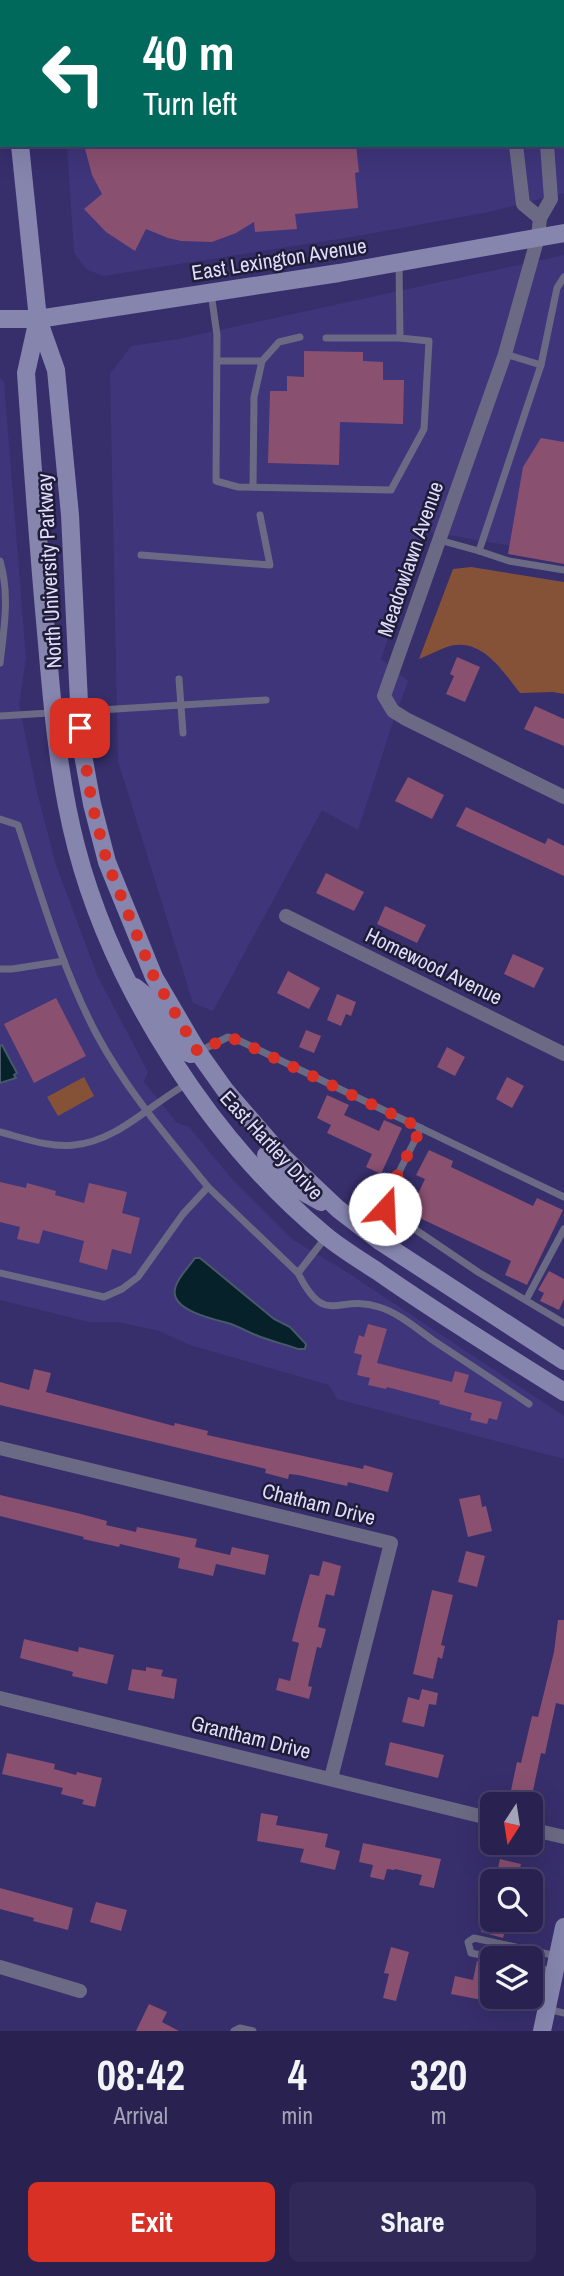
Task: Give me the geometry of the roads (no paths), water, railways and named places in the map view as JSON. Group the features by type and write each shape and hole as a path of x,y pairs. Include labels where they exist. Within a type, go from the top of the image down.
{"main road":[{"name":"North University Parkway","path":"20,147 38,319 56,370 70,515 81,744 92,804 107,862"},
{"name":"East Lexington Avenue","path":"0,319 38,319 211,293 564,233"},
{"name":"North University Parkway","path":"38,319 26,373 53,715 62,777 82,866"},
{"name":"East Hartley Drive","path":"107,862 154,977 198,1052 225,1090 282,1156 349,1217 381,1242 564,1361"},
{"name":"East Hartley Drive","path":"82,866 95,905 129,983 188,1084 227,1136 282,1194 327,1236 407,1292 564,1392"},
{"path":"129,983 155,1003 183,1051 191,1054 198,1052"},
{"path":"188,1084 200,1083 208,1087 295,1187 349,1217"},
{"path":"542,2031 556,2010 557,1964 564,1927"}],"street":[{"path":"516,147 523,204 540,218"},
{"name":"Meadowlawn Avenue","path":"547,147 551,199 540,218 538,237 505,354 384,696 393,711 407,719 564,797"},
{"name":"Homewood Avenue","path":"286,916 564,1054"},
{"name":"Chatham Drive","path":"0,1448 391,1543 331,1778"},
{"name":"Grantham Drive","path":"0,1698 480,1816"},
{"path":"543,1832 564,1838"},
{"path":"0,1967 80,1991"}],"lane":[{"path":"399,262 400,338"},
{"path":"479,551 541,365 557,288 564,277"},
{"path":"211,293 217,335 216,481 238,487 391,490 424,429 429,341 400,338 326,338"},
{"path":"253,487 254,397 262,361 279,342 300,337"},
{"path":"505,354 541,365"},
{"path":"217,361 262,361"},
{"path":"141,555 270,565 260,514"},
{"path":"439,540 509,561 564,570"},
{"path":"0,561 5,576 7,603 0,663"},
{"path":"179,679 183,733"},
{"path":"0,716 53,715 267,700"},
{"path":"0,819 18,825 64,961 97,1035 146,1111 208,1187 298,1273 307,1290 323,1306 335,1308 363,1304 379,1307 403,1319 529,1405"},
{"path":"0,969 64,961"},
{"path":"198,1052 228,1037 237,1040 564,1197"},
{"path":"0,1132 72,1146 95,1141 188,1084"},
{"path":"421,1128 385,1200 385,1209 478,1272 564,1323"},
{"path":"0,1273 103,1297 113,1293 138,1277 183,1214 208,1187"},
{"path":"526,1300 564,1229"},
{"path":"298,1273 327,1236"},
{"path":"480,1955 471,1953 468,1941 474,1938 500,1946"},
{"path":"543,1960 557,1964"},
{"path":"543,1965 557,1964"},
{"path":"234,2031 240,2028 253,2031"}],"water":[{"path":"2,1045 17,1073 14,1075 16,1078 0,1083 0,1046"},
{"path":"195,1258 200,1258 274,1319 290,1327 306,1344 305,1349 266,1339 183,1306 175,1295 175,1290 178,1280"}]}
